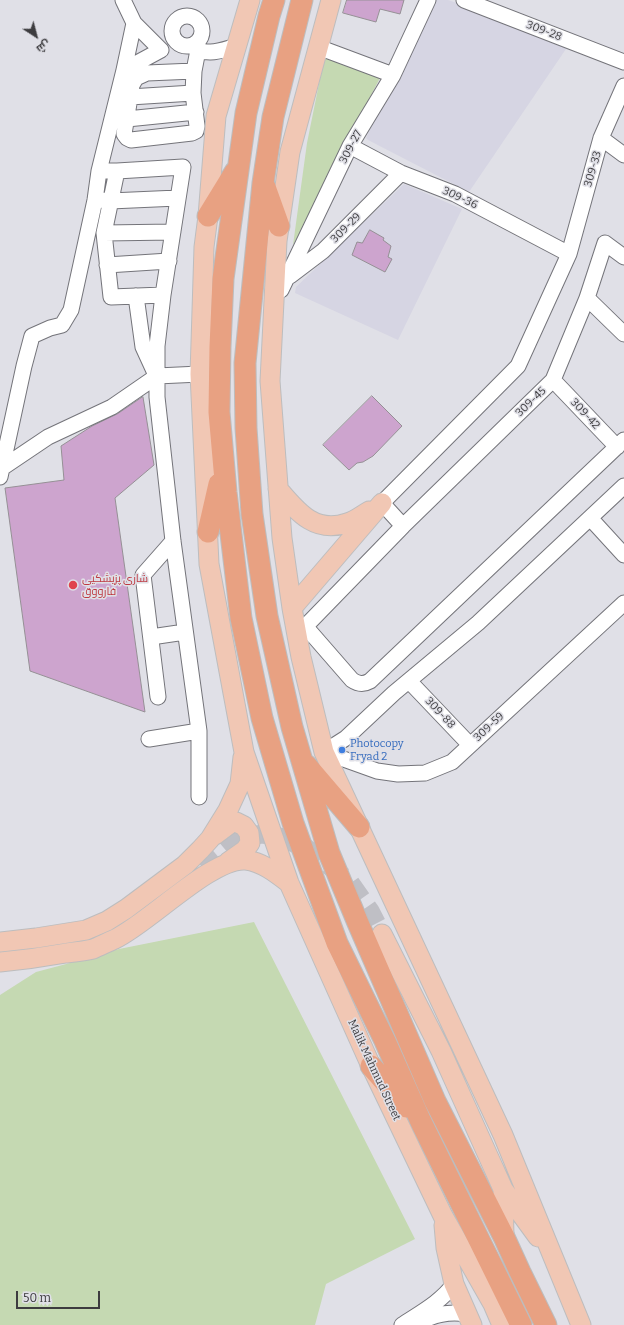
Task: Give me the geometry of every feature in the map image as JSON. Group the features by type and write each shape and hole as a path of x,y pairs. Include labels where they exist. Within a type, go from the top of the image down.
{"highway":[{"path":"274,0 246,113 223,279 219,412 223,468 241,618 262,718 293,823 337,943 421,1122 521,1325"},
{"path":"302,0 273,117 263,183 245,363 246,428 252,514 267,616 292,727 329,853 436,1101 546,1325"},
{"path":"208,216 239,164"},
{"path":"263,183 279,226"},
{"path":"208,532 223,468"},
{"path":"301,760 359,827"},
{"path":"371,1066 421,1122"}],"main road":[{"path":"0,942 86,930 107,920 132,905 185,865 210,839 221,824 240,784 244,752 209,564 200,374 204,247 216,116 250,0"},
{"path":"331,0 290,152 277,241 270,381 282,538 292,608 301,630 306,678 324,752 503,1136 581,1325"},
{"path":"278,489 306,518 326,526 349,523 382,503"},
{"path":"292,608 382,503"},
{"name":"Malik Mahmud Street","path":"244,752 288,883 371,1066 443,1216 493,1304 502,1325"},
{"path":"0,962 39,958 92,949 117,938 245,850 250,842 249,832 244,826 236,822 231,823 210,839"},
{"path":"225,864 246,860 259,864 274,872 288,883"},
{"path":"0,953 31,950 92,938 160,899 202,867"},
{"path":"382,934 441,1051 503,1189 555,1261"},
{"path":"503,1189 504,1237"},
{"path":"443,1216 446,1248 454,1284 470,1320"}],"street":[{"path":"123,0 134,23 161,50"},
{"name":"309-27","path":"275,293 282,290 350,146 393,75 428,0"},
{"name":"309-28","path":"464,0 624,62"},
{"path":"194,72 147,73 136,78 132,85 124,134 127,138 131,140 192,133 196,131 196,112 193,93 194,72 196,48 202,29 198,21 190,16 180,18 173,25 173,35 176,42 183,46 196,48 207,52 216,52 237,46"},
{"path":"1,473 32,336 50,328 62,325 69,315 95,200 98,171 124,70 134,23"},
{"path":"124,70 176,42"},
{"path":"318,47 393,75"},
{"name":"309-33","path":"382,503 518,366 569,254 601,138 624,86"},
{"path":"130,97 193,93"},
{"path":"127,119 196,112"},
{"path":"601,138 624,155"},
{"name":"309-36","path":"350,146 401,173 455,194 569,254"},
{"path":"98,171 183,167 163,295 150,346"},
{"path":"117,171 104,233 111,297 163,295"},
{"name":"309-29","path":"287,278 323,250 401,173"},
{"path":"95,200 110,201 178,198"},
{"path":"104,233 173,232"},
{"name":"309-45","path":"301,630 404,526 553,380 587,298 605,243 624,257"},
{"path":"107,265 169,261"},
{"path":"136,296 150,346 156,376 173,541 199,731 199,797"},
{"path":"587,298 624,334"},
{"path":"1,473 48,437 112,407 156,376 200,374"},
{"name":"309-42","path":"553,380 620,444"},
{"path":"301,630 355,682 365,684 370,681 620,444"},
{"path":"324,752 346,738 380,706 478,623 591,519 624,486"},
{"path":"382,503 404,526"},
{"path":"591,519 624,555"},
{"path":"158,697 143,575 173,541"},
{"name":"309-59","path":"324,752 377,771 398,774 425,773 452,762 624,603"},
{"path":"151,637 185,632"},
{"name":"309-88","path":"410,681 470,745"},
{"path":"149,739 199,731"},
{"path":"402,1325 440,1299 454,1284"},
{"path":"417,1325 431,1316 456,1312 470,1320"}],"shaded area":[{"path":"434,0 448,0 516,23 568,46 469,192 366,138"},
{"path":"404,184 462,209 398,340 295,293 296,287"}],"green space":[{"path":"326,49 380,78 293,245 307,143"},
{"path":"254,922 415,1239 326,1284 315,1325 0,1325 0,995 36,972 119,949"}],"building":[{"path":"347,0 404,0 400,14 380,9 376,22 343,13"},
{"path":"370,230 384,238 383,240 391,246 388,257 392,259 385,272 352,255 357,242 362,243"},
{"path":"372,396 402,426 373,456 363,462 357,463 349,470 323,445"},
{"name":"شاری پزیشکیی فارووق","path":"143,397 154,465 115,498 145,712 30,671 5,488 64,480 61,446 92,426 117,414"}],"tunnel":[{"path":"202,867 235,839 262,834 280,837 306,848 349,881 370,911 382,934"}],"place":[{"name":"شاری پزیشکیی فارووق","path":"73,585"},
{"name":"Photocopy Fryad 2","path":"342,750"}]}
